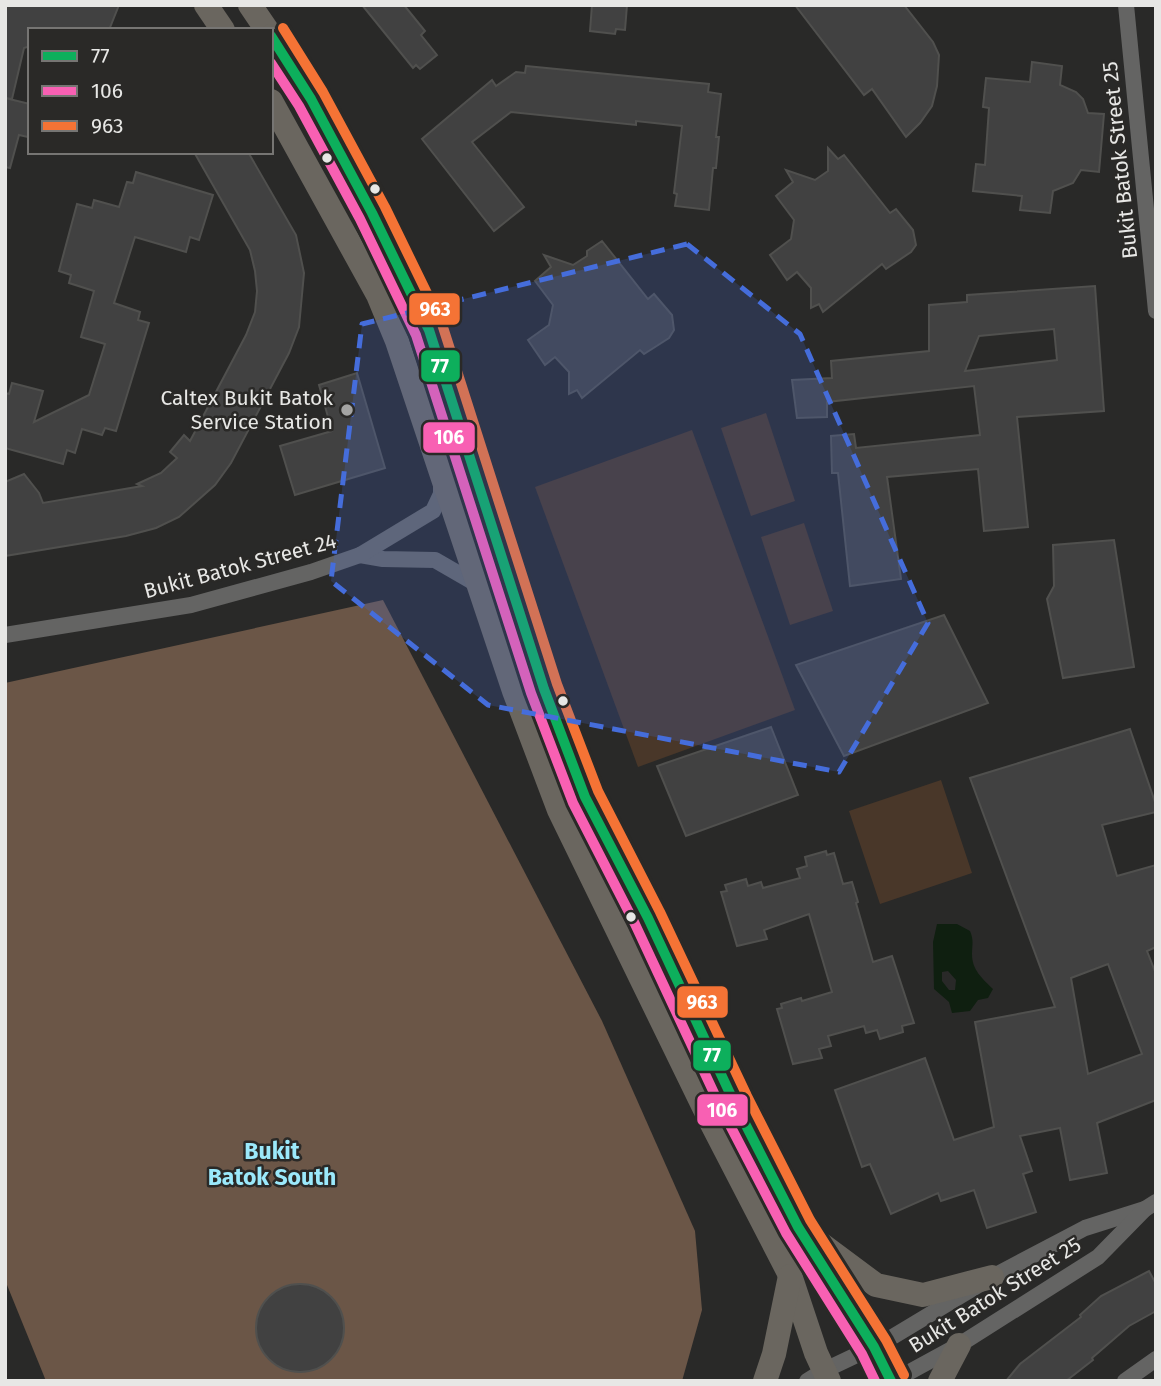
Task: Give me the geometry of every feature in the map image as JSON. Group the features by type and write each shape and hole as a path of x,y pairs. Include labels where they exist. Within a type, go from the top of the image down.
{"main road":[{"path":"206,5 222,28"},
{"path":"250,5 266,28"},
{"path":"273,39 317,111 372,213 429,330 540,677 585,797 648,918 734,1102 798,1227 874,1347 892,1381"},
{"path":"273,104 378,295 397,341 514,691 559,810 713,1126 790,1275 820,1377"},
{"path":"798,1227 876,1285 923,1295 992,1277"},
{"path":"765,1381 774,1354 790,1275"},
{"path":"940,1381 958,1345"}],"street":[{"name":"Bukit Batok Street 25","path":"1126,5 1156,311"},
{"name":"Bukit Batok Street 24","path":"5,635 191,605 311,572 360,555 433,511 441,494 441,474"},
{"name":"Bukit Batok Street 24","path":"360,555 383,559 435,560 480,586"},
{"name":"Bukit Batok Street 25","path":"820,1377 992,1277 1085,1228 1150,1206"},
{"name":"Bukit Batok Street 25","path":"892,1381 958,1345 1098,1257 1150,1206"},
{"path":"1125,1381 1156,1359"}],"highlighted area":[{"path":"687,244 800,334 928,623 839,772 488,705 331,581 362,324"}],"shaded area":[{"path":"766,413 795,501 751,516 721,428"},
{"path":"692,430 795,710 638,767 535,487"},
{"path":"804,523 833,611 790,625 761,537"},
{"path":"383,600 602,1021 695,1231 702,1310 682,1381 46,1381 5,1280 5,683"},
{"path":"941,780 972,873 880,904 849,811"},
{"path":"937,924 957,924 970,931 974,965 993,989 988,998 978,1000 970,1011 952,1013 949,1002 934,989 933,942","holes":["948,971 956,980 955,990 949,990 942,981 942,972"]}],"building":[{"path":"5,5 119,5 110,28 28,28 28,47 24,48 12,99 5,98"},
{"path":"362,5 404,5 425,31 421,35 437,55 420,69 416,65 413,68"},
{"path":"592,5 627,5 625,30 616,29 615,34 590,31"},
{"path":"795,5 904,5 933,42 939,55 937,86 932,106 906,137 872,89 864,95"},
{"path":"1032,62 1062,66 1060,85 1076,92 1083,99 1088,113 1104,114 1099,172 1081,170 1073,183 1053,191 1050,213 1020,210 1022,196 973,191 976,164 985,165 989,108 983,107 986,78 1030,82"},
{"path":"526,66 709,84 708,92 721,94 716,168 713,168 709,210 675,206 677,194 674,193 682,126 636,121 636,125 511,112 472,142 524,207 494,231 422,139 492,80 496,86 516,72 525,73"},
{"path":"5,98 28,104 28,137 19,135 10,168 5,167"},
{"path":"828,148 838,159 844,155 890,213 896,209 913,230 916,245 911,252 886,269 882,264 823,312 819,304 811,308 811,288 797,272 787,280 770,255 791,239 794,220 776,196 793,182 786,170 815,180 828,171"},
{"path":"195,154 249,154 296,235 304,273 299,327 289,353 231,463 215,485 179,517 156,528 126,536 5,556 5,482 24,474 39,493 43,503 142,486 137,484 161,473 177,458 170,452 184,435 190,441 246,335 255,312 257,291 250,250"},
{"path":"136,172 213,195 199,240 190,237 186,252 135,237 114,303 140,312 138,320 149,323 116,431 105,428 102,435 82,429 75,453 67,450 63,464 5,448 5,393 9,394 12,383 43,391 34,422 89,395 105,344 81,337 94,291 69,283 71,275 59,271 77,204 92,208 94,200 119,207 127,182 133,183"},
{"path":"602,241 648,299 654,294 672,315 674,330 669,338 644,354 640,350 582,398 577,390 569,394 569,372 555,357 545,365 528,340 549,325 553,305 535,281 551,267 544,255 573,265"},
{"path":"1095,286 1104,411 1017,417 1028,527 984,531 978,469 887,477 901,579 850,586 838,473 832,473 831,436 854,434 856,448 980,435 974,386 827,402 827,417 797,418 792,380 832,378 831,361 929,351 929,305 967,302 967,295","holes":["1054,329 1057,360 965,371 979,336"]},
{"name":"Caltex Bukit Batok Service Station","path":"357,373 385,468 295,495 280,446 332,431 319,385"},
{"path":"1114,540 1134,667 1063,678 1047,599 1054,586 1053,545"},
{"path":"944,615 988,703 844,756 796,665"},
{"path":"771,727 798,795 686,836 657,766"},
{"path":"1130,729 1156,805 1156,812 1102,825 1117,876 1156,865 1156,947 1147,951 1156,974 1156,1100 1097,1123 1107,1173 1070,1180 1060,1128 1020,1136 1032,1171 1023,1174 1036,1212 987,1228 974,1190 941,1201 938,1193 891,1214 870,1164 862,1167 835,1090 925,1058 954,1140 994,1127 975,1022 1055,1007 970,778","holes":["1108,964 1142,1054 1088,1074 1071,978"]},
{"path":"826,851 827,855 834,853 843,884 852,882 873,962 892,956 914,1023 902,1026 903,1032 880,1039 877,1030 866,1033 864,1026 828,1036 831,1046 819,1049 822,1058 793,1064 777,1009 782,1008 781,1004 832,992 809,914 764,930 767,939 737,946 721,892 727,891 725,885 746,879 748,886 761,882 763,888 800,878 797,869 807,866 805,857"},
{"path":"1149,1271 1156,1284 1156,1311 1129,1326 1066,1381 1006,1381 1020,1364 1081,1317 1080,1315 1101,1296"},
{"path":"300,1284 325,1291 337,1303 344,1328 337,1353 325,1365 300,1372 275,1365 263,1353 256,1328 263,1303 275,1291"}],"transit line":[{"name":"963","path":"283,28 323,92 385,207 442,324 557,684 598,791 810,1220 886,1340 904,1375"},
{"name":"77","path":"273,39 311,99 372,213 429,330 544,689 585,797 648,918 734,1102 798,1227 874,1347 891,1381"},
{"name":"106","path":"273,66 299,106 360,219 416,335 531,693 573,803 635,924 721,1108 786,1233 862,1354 875,1381"}],"place":[{"name":"Caltex Bukit Batok Service Station","path":"347,410"}],"district":[{"name":"Bukit Batok South","path":"272,1164"}]}
